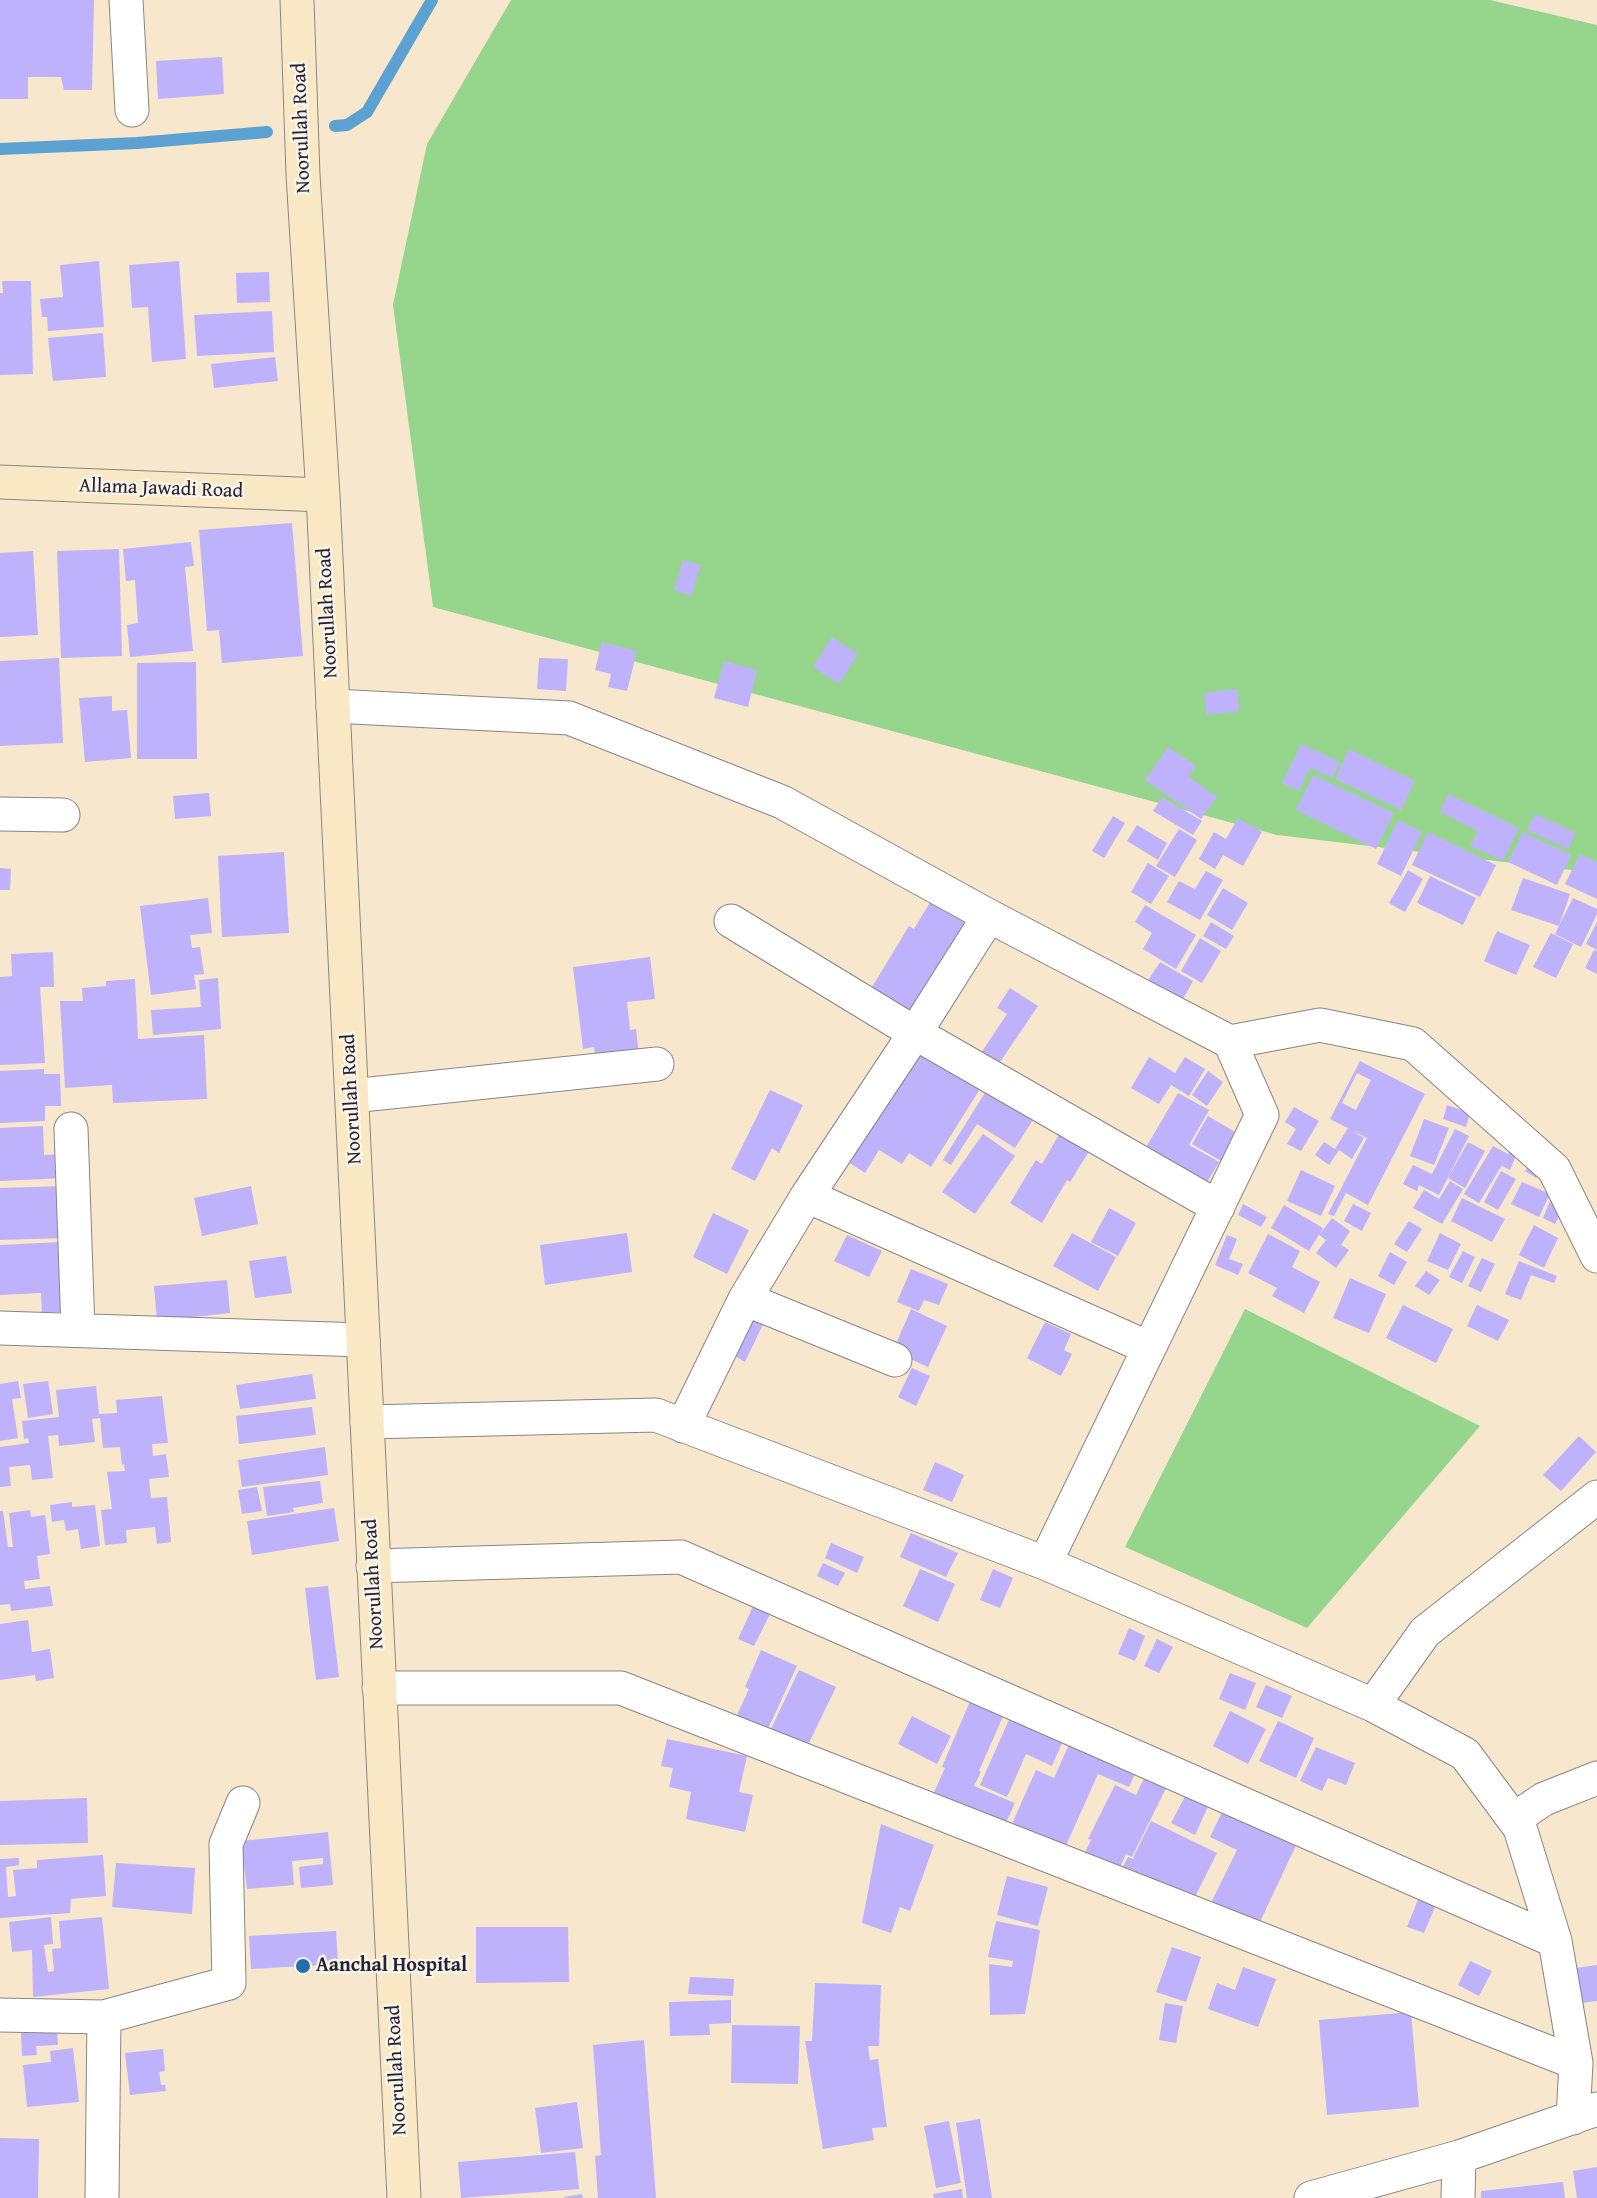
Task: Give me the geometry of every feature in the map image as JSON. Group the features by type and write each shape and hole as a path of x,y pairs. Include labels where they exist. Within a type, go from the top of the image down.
{"main road":[{"name":"Noorullah Road","path":"297,0 303,175 323,495 404,2198"},
{"name":"Allama Jawadi Road","path":"0,482 323,495"}],"street":[{"path":"126,0 132,110"},
{"path":"333,706 569,718 782,802 989,916 1230,1042 1320,1025 1413,1044 1554,1169 1597,1256"},
{"path":"0,814 63,815"},
{"path":"684,1426 745,1299 807,1196 989,916"},
{"path":"731,921 915,1033 1218,1208"},
{"path":"1046,1563 1262,1115 1230,1042"},
{"path":"352,1096 657,1064"},
{"path":"71,1129 78,1330"},
{"path":"807,1196 1149,1348"},
{"path":"745,1299 895,1360"},
{"path":"0,1328 363,1340"},
{"path":"367,1422 656,1415 1046,1563 1373,1705 1465,1754 1520,1828 1555,1941 1585,2113 1460,2157 1311,2198"},
{"path":"1373,1705 1425,1632 1597,1497"},
{"path":"374,1566 681,1557 1555,1941"},
{"path":"379,1688 621,1688 1576,2063"},
{"path":"1514,1819 1544,1799 1597,1778"},
{"path":"0,2015 104,2017 229,1983 226,1844 243,1803"},
{"path":"102,2198 104,2017"},
{"path":"1458,2198 1460,2157"}],"green space":[{"path":"511,0 1490,0 1597,25 1597,873 1277,835 433,607 393,305 427,144"},
{"path":"1245,1309 1480,1426 1307,1628 1125,1547"}],"building":[{"path":"0,0 94,0 92,90 64,90 61,77 28,77 28,99 0,99"},
{"path":"222,57 224,94 158,99 156,61"},
{"path":"99,261 104,327 48,331 47,317 42,317 40,299 63,297 60,265"},
{"path":"179,261 186,359 152,362 148,307 132,308 129,265"},
{"path":"269,272 270,302 237,303 236,273"},
{"path":"2,281 31,281 33,374 0,375"},
{"path":"272,311 274,352 197,356 194,315"},
{"path":"103,333 106,377 53,381 48,338"},
{"path":"275,357 278,381 214,388 211,364"},
{"path":"292,523 303,656 222,663 219,630 207,631 199,530"},
{"path":"191,542 194,566 185,567 193,651 130,657 127,625 138,623 135,580 126,581 123,549"},
{"path":"119,549 122,656 61,658 57,551"},
{"path":"33,551 38,635 0,637 0,553"},
{"path":"683,560 701,565 691,596 674,590"},
{"path":"832,637 858,654 839,684 813,667"},
{"path":"602,642 637,651 627,691 608,687 611,674 595,670"},
{"path":"59,658 63,743 0,746 0,661"},
{"path":"539,658 568,659 566,691 537,689"},
{"path":"724,661 757,670 748,707 714,698"},
{"path":"196,662 197,759 137,759 137,663"},
{"path":"1237,689 1239,711 1207,715 1204,693"},
{"path":"112,696 112,711 127,710 131,758 85,762 79,698"},
{"path":"1301,744 1340,762 1332,778 1310,768 1299,791 1282,783"},
{"path":"1168,747 1196,766 1188,776 1217,797 1201,819 1145,780"},
{"path":"1349,749 1415,781 1401,810 1335,779"},
{"path":"1313,775 1394,813 1376,849 1296,810"},
{"path":"209,793 211,816 175,819 173,796"},
{"path":"1448,794 1519,828 1503,861 1470,846 1478,831 1440,812"},
{"path":"1162,797 1202,821 1193,835 1153,811"},
{"path":"1535,814 1576,833 1568,849 1527,830"},
{"path":"1113,816 1125,823 1104,858 1092,851"},
{"path":"1238,818 1262,832 1243,866 1223,855 1215,869 1199,859 1214,832 1226,839"},
{"path":"1398,820 1422,832 1401,876 1377,864"},
{"path":"1137,825 1167,843 1158,860 1127,841"},
{"path":"1179,829 1197,840 1175,877 1156,866"},
{"path":"1428,832 1496,865 1480,897 1412,865"},
{"path":"1523,832 1571,855 1557,885 1508,862"},
{"path":"284,852 289,933 222,937 218,856"},
{"path":"1580,854 1597,862 1597,899 1565,884"},
{"path":"1148,863 1169,876 1151,904 1131,892"},
{"path":"0,868 11,869 10,890 0,890"},
{"path":"1408,870 1423,879 1405,912 1389,903"},
{"path":"1206,871 1223,880 1200,920 1167,902 1179,881 1195,889"},
{"path":"1430,876 1476,898 1463,925 1417,903"},
{"path":"1523,878 1570,894 1559,926 1511,910"},
{"path":"1223,888 1248,903 1232,930 1207,915"},
{"path":"208,898 212,933 190,935 192,948 200,947 204,974 194,975 196,989 151,995 140,906"},
{"path":"1573,898 1597,909 1597,914 1581,947 1555,934"},
{"path":"932,899 972,923 915,1026 866,997 909,926 914,929"},
{"path":"1145,905 1196,935 1176,969 1143,949 1152,933 1135,922"},
{"path":"1211,922 1234,936 1226,949 1203,936"},
{"path":"1597,922 1597,950 1586,944"},
{"path":"1497,931 1530,945 1516,975 1484,961"},
{"path":"1551,933 1573,944 1556,978 1533,967"},
{"path":"1200,938 1221,951 1202,983 1181,971"},
{"path":"1594,950 1597,951 1597,974 1585,968"},
{"path":"53,952 54,987 40,987 45,1063 0,1065 0,977 12,976 11,954"},
{"path":"650,957 655,999 627,1002 630,1030 636,1029 640,1063 597,1068 594,1047 583,1049 573,967"},
{"path":"1160,962 1193,981 1181,1003 1147,982"},
{"path":"218,978 221,1029 153,1035 151,1010 201,1007 199,980"},
{"path":"135,979 138,1039 204,1035 207,1099 113,1103 112,1085 65,1088 60,1001 83,1001 82,988 106,986 106,981"},
{"path":"1010,988 1038,1006 992,1074 975,1062 1007,1014 997,1008"},
{"path":"916,1038 985,1081 931,1167 909,1153 902,1164 879,1150 865,1173 842,1158"},
{"path":"1149,1057 1175,1073 1185,1057 1205,1069 1189,1096 1171,1085 1159,1104 1131,1088"},
{"path":"1360,1061 1425,1094 1368,1205 1346,1193 1334,1216 1328,1214 1367,1138 1330,1119","holes":["1357,1073 1371,1080 1356,1110 1342,1103"]},
{"path":"44,1069 44,1074 60,1074 61,1106 45,1106 45,1121 0,1123 0,1071"},
{"path":"1208,1071 1223,1082 1207,1106 1192,1095"},
{"path":"991,1083 1038,1112 1015,1148 977,1124 951,1165 943,1160"},
{"path":"770,1090 803,1105 779,1153 772,1148 755,1181 731,1169"},
{"path":"1178,1093 1209,1110 1189,1145 1219,1162 1200,1194 1139,1159"},
{"path":"1447,1105 1470,1113 1466,1127 1443,1119"},
{"path":"1294,1107 1319,1121 1301,1151 1287,1144 1296,1129 1285,1122"},
{"path":"1208,1116 1237,1133 1221,1161 1192,1144"},
{"path":"1424,1119 1449,1128 1434,1165 1410,1156"},
{"path":"43,1126 44,1155 63,1154 64,1178 0,1181 0,1128"},
{"path":"1348,1128 1364,1138 1352,1159 1339,1150 1329,1165 1315,1155 1324,1142 1335,1149"},
{"path":"1455,1129 1469,1136 1439,1195 1419,1185 1417,1191 1403,1184 1413,1165 1432,1174"},
{"path":"1061,1131 1091,1148 1070,1182 1067,1180 1042,1223 1010,1203 1036,1160 1042,1164"},
{"path":"983,1134 1015,1156 975,1214 942,1192"},
{"path":"1468,1142 1485,1151 1465,1188 1448,1178"},
{"path":"1493,1146 1508,1154 1511,1148 1518,1151 1510,1170 1502,1166 1507,1157 1479,1203 1464,1194"},
{"path":"1532,1161 1542,1168 1536,1178 1525,1171"},
{"path":"1301,1170 1335,1186 1321,1216 1287,1201"},
{"path":"1501,1171 1516,1179 1498,1210 1484,1202"},
{"path":"1450,1181 1463,1189 1442,1224 1413,1208 1424,1190 1439,1199"},
{"path":"1522,1182 1550,1194 1539,1217 1511,1204"},
{"path":"63,1186 65,1238 0,1240 0,1188"},
{"path":"251,1186 258,1224 202,1236 194,1198"},
{"path":"1552,1196 1566,1202 1555,1224 1543,1218"},
{"path":"1462,1198 1505,1219 1492,1242 1451,1221"},
{"path":"1243,1204 1267,1217 1261,1227 1238,1215"},
{"path":"1353,1204 1371,1213 1362,1231 1344,1221"},
{"path":"1284,1205 1323,1228 1309,1251 1271,1228"},
{"path":"1109,1208 1136,1223 1118,1256 1091,1242"},
{"path":"713,1213 749,1230 727,1274 693,1257"},
{"path":"1332,1218 1350,1231 1341,1245 1349,1250 1336,1268 1316,1253 1326,1240 1319,1235"},
{"path":"1409,1221 1422,1229 1407,1252 1394,1244"},
{"path":"1534,1225 1558,1238 1544,1268 1519,1255"},
{"path":"627,1233 632,1272 545,1285 540,1245"},
{"path":"1072,1233 1116,1257 1098,1291 1053,1266"},
{"path":"1440,1233 1461,1244 1448,1270 1427,1261"},
{"path":"1268,1234 1300,1251 1292,1267 1320,1282 1304,1313 1272,1296 1277,1288 1248,1273"},
{"path":"847,1235 882,1251 869,1277 834,1261"},
{"path":"1227,1235 1237,1239 1229,1259 1243,1264 1238,1275 1215,1265"},
{"path":"60,1242 63,1312 42,1312 41,1293 0,1295 0,1245"},
{"path":"1463,1251 1475,1257 1462,1283 1449,1277"},
{"path":"1390,1252 1407,1262 1394,1285 1378,1276"},
{"path":"286,1256 292,1293 255,1298 249,1261"},
{"path":"1482,1258 1495,1264 1481,1292 1468,1286"},
{"path":"1519,1261 1557,1276 1554,1283 1531,1275 1521,1300 1505,1294"},
{"path":"911,1269 948,1284 939,1305 924,1300 919,1311 897,1302"},
{"path":"1426,1271 1440,1280 1429,1295 1415,1286"},
{"path":"1350,1278 1386,1294 1369,1333 1333,1318"},
{"path":"227,1280 230,1313 157,1321 154,1286"},
{"path":"1403,1305 1453,1329 1436,1363 1386,1338"},
{"path":"1477,1305 1509,1320 1498,1341 1467,1326"},
{"path":"911,1309 947,1326 928,1367 893,1351"},
{"path":"752,1313 765,1320 745,1362 724,1350"},
{"path":"1045,1322 1071,1334 1064,1350 1072,1354 1061,1376 1027,1358"},
{"path":"912,1368 930,1376 916,1406 898,1397"},
{"path":"312,1374 316,1399 240,1409 236,1385"},
{"path":"18,1381 21,1398 12,1399 18,1438 0,1441 0,1384"},
{"path":"48,1381 53,1414 28,1418 23,1384"},
{"path":"96,1386 99,1414 117,1413 116,1400 162,1396 168,1443 152,1444 153,1456 166,1454 169,1477 149,1479 151,1498 167,1497 171,1542 157,1544 155,1527 126,1530 127,1543 105,1545 101,1510 112,1509 107,1472 125,1471 120,1447 103,1448 100,1418 92,1419 95,1442 59,1446 58,1435 48,1436 53,1478 32,1480 30,1465 9,1467 11,1486 0,1487 0,1447 29,1443 28,1438 24,1439 22,1421 59,1417 56,1390"},
{"path":"312,1407 316,1435 239,1444 236,1416"},
{"path":"1579,1436 1596,1452 1561,1491 1543,1475"},
{"path":"325,1447 328,1475 242,1487 238,1460"},
{"path":"935,1462 964,1475 952,1502 923,1490"},
{"path":"320,1481 323,1503 293,1508 294,1512 267,1516 263,1487"},
{"path":"257,1487 262,1511 242,1514 238,1490"},
{"path":"72,1502 72,1507 95,1505 100,1546 81,1549 78,1529 66,1531 64,1520 52,1522 50,1505"},
{"path":"334,1508 339,1541 252,1555 247,1521"},
{"path":"30,1510 31,1517 45,1515 50,1554 37,1556 40,1579 24,1581 25,1589 50,1586 53,1606 11,1611 10,1604 0,1605 0,1511 3,1511 8,1547 13,1547 9,1513"},
{"path":"911,1533 958,1553 946,1577 900,1557"},
{"path":"831,1543 864,1557 857,1573 825,1558"},
{"path":"823,1563 845,1573 838,1586 817,1576"},
{"path":"920,1569 955,1584 938,1622 903,1606"},
{"path":"993,1569 1013,1578 1000,1608 980,1600"},
{"path":"328,1586 339,1677 316,1680 305,1588"},
{"path":"755,1602 772,1610 754,1646 738,1639"},
{"path":"28,1620 32,1652 50,1649 54,1678 36,1681 35,1675 0,1680 0,1624"},
{"path":"1129,1628 1145,1636 1135,1661 1118,1654"},
{"path":"1157,1639 1173,1647 1159,1673 1144,1666"},
{"path":"761,1650 797,1666 768,1729 737,1715 749,1689 745,1687"},
{"path":"799,1670 836,1687 804,1753 768,1735"},
{"path":"1230,1673 1256,1683 1245,1710 1219,1699"},
{"path":"1266,1685 1292,1696 1282,1718 1256,1707"},
{"path":"971,1699 1004,1714 974,1786 1015,1803 998,1840 927,1808"},
{"path":"1230,1711 1266,1729 1248,1764 1213,1746"},
{"path":"1012,1713 1065,1736 1052,1766 1026,1754 1007,1797 980,1785"},
{"path":"912,1716 951,1736 937,1764 898,1744"},
{"path":"1278,1721 1314,1738 1296,1778 1259,1761"},
{"path":"667,1739 747,1756 739,1792 753,1795 745,1832 686,1819 691,1792 669,1787 673,1768 661,1766"},
{"path":"1071,1740 1137,1769 1129,1787 1098,1774 1060,1859 1007,1835 1036,1770 1054,1778"},
{"path":"1316,1747 1355,1763 1346,1785 1328,1778 1322,1791 1300,1781"},
{"path":"1148,1770 1170,1780 1132,1857 1126,1854 1114,1880 1080,1863 1091,1840 1088,1839 1115,1785 1136,1795"},
{"path":"1189,1789 1211,1800 1195,1835 1171,1823"},
{"path":"87,1798 88,1843 0,1845 0,1801"},
{"path":"1225,1806 1299,1839 1251,1941 1203,1919 1237,1850 1210,1837"},
{"path":"1151,1821 1217,1853 1186,1915 1116,1880 1128,1857 1136,1860 1133,1858"},
{"path":"881,1824 934,1845 910,1911 900,1907 891,1933 862,1923"},
{"path":"328,1832 333,1885 301,1888 299,1867 323,1864 323,1858 292,1861 294,1885 247,1889 241,1841"},
{"path":"103,1855 106,1896 71,1899 70,1913 0,1918 0,1859 19,1858 19,1865 6,1867 8,1897 16,1896 13,1870 37,1868 37,1860"},
{"path":"116,1863 195,1868 192,1914 112,1907"},
{"path":"1007,1876 1048,1887 1038,1926 997,1915"},
{"path":"1421,1892 1438,1900 1424,1933 1407,1927"},
{"path":"51,1917 53,1944 44,1945 48,1972 54,1971 52,1949 61,1948 59,1921 102,1917 109,1989 33,1997 32,1950 12,1952 9,1922"},
{"path":"996,1921 1040,1930 1025,2014 990,2015 989,1964 1012,1967 1013,1961 988,1957"},
{"path":"476,1927 568,1927 569,1982 476,1983"},
{"path":"336,1931 338,1964 251,1969 249,1936"},
{"path":"1172,1947 1201,1957 1186,2002 1156,1992"},
{"path":"1470,1961 1492,1971 1479,1996 1458,1985"},
{"path":"1597,1965 1597,2001 1581,2003 1576,1968"},
{"path":"1243,1967 1276,1979 1258,2027 1208,2009 1217,1983 1235,1990"},
{"path":"690,1977 734,1979 733,1996 688,1994"},
{"path":"815,1983 881,1985 879,2046 868,2046 870,2060 878,2059 887,2127 872,2128 874,2140 823,2149 805,2041 812,2041"},
{"path":"731,2000 731,2023 709,2024 710,2035 670,2036 669,2002"},
{"path":"1165,2003 1183,2006 1176,2043 1159,2040"},
{"path":"1411,2012 1419,2107 1327,2115 1319,2020"},
{"path":"732,2025 800,2026 798,2084 731,2083"},
{"path":"57,2030 58,2045 36,2046 37,2055 22,2056 21,2033"},
{"path":"644,2040 656,2198 598,2198 595,2156 601,2155 593,2045"},
{"path":"73,2048 79,2102 27,2107 23,2065 51,2062 50,2051"},
{"path":"163,2049 165,2071 159,2072 161,2085 165,2085 166,2091 130,2095 125,2053"},
{"path":"577,2102 583,2148 541,2153 535,2108"},
{"path":"980,2119 992,2198 967,2198 956,2123"},
{"path":"949,2121 961,2183 936,2188 924,2126"},
{"path":"0,2138 39,2139 38,2198 0,2198"},
{"path":"575,2152 579,2189 461,2198 458,2162"},
{"path":"1597,2167 1597,2198 1577,2198 1573,2171"},
{"path":"1563,2182 1565,2198 1481,2198 1481,2191"},
{"path":"962,2189 963,2198 934,2198 933,2194"},
{"path":"582,2194 583,2198 564,2198 564,2197"}],"waterway":[{"path":"335,126 347,125 367,112 432,0"},
{"path":"0,149 137,143 267,132"}],"place":[{"name":"Aanchal Hospital","path":"303,1966"}]}
